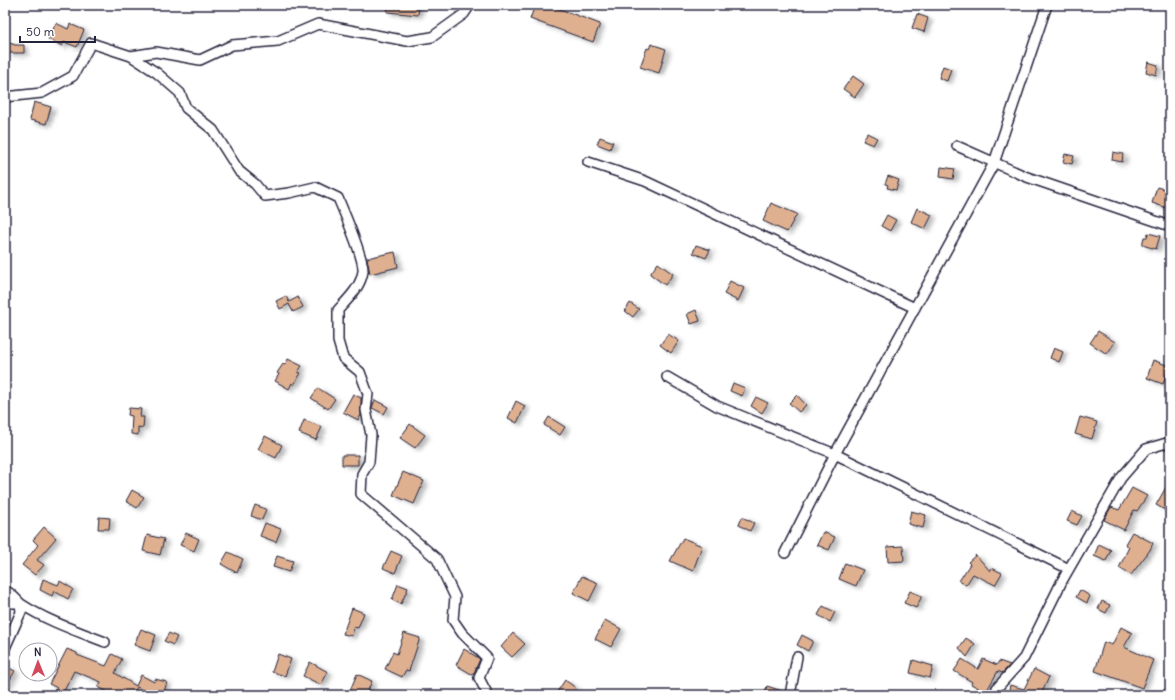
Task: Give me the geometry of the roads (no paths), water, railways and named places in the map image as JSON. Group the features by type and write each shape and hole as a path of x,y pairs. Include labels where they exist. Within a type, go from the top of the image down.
{"street":[{"path":"131,56 156,52 200,60 232,45 278,41 318,24 407,41 432,37 464,14 470,5"},
{"path":"785,554 835,454 994,162 1047,5"},
{"path":"5,97 42,92 73,76 91,43 131,56 157,73 180,93 186,108 213,130 239,171 255,184 265,196 288,194 315,187 338,198 352,233 363,271 355,291 338,310 338,341 343,358 360,372 368,394 366,410 371,435 369,462 362,474 361,494 437,559 455,597 453,620 462,633 487,658 479,678 488,695"},
{"path":"957,146 1027,177 1170,226"},
{"path":"588,162 645,181 915,308"},
{"path":"667,376 717,406 835,454 1069,568"},
{"path":"995,695 996,688 1024,658 1069,568 1122,478 1146,449 1170,442"},
{"path":"5,590 14,595 20,603 65,627 106,642"},
{"path":"5,603 20,603"},
{"path":"5,648 21,612 20,603"},
{"path":"790,695 796,657"}]}
